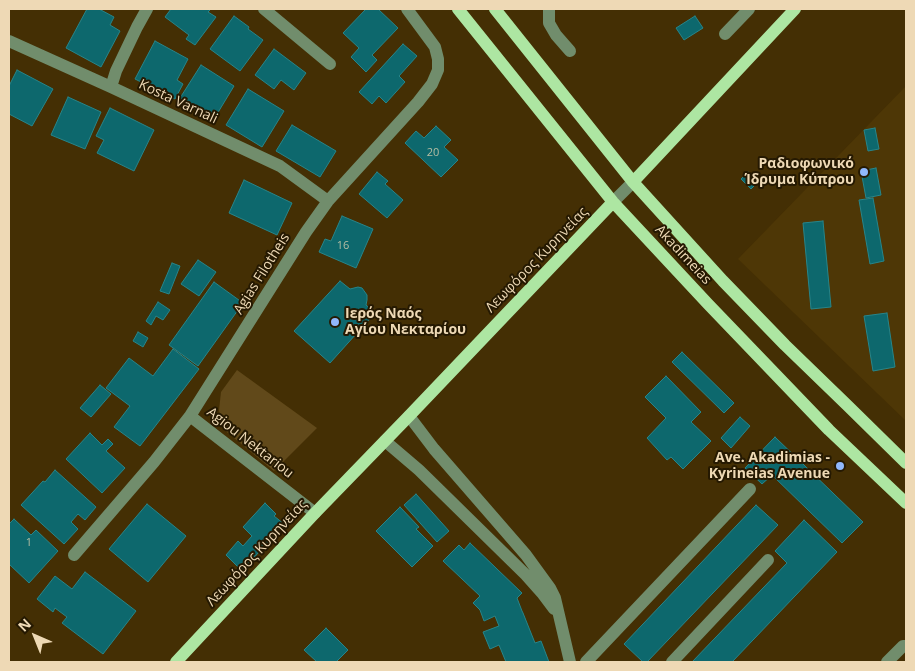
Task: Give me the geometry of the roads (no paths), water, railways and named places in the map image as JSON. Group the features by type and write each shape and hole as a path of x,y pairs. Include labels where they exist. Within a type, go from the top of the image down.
{"main road":[{"name":"Akadimeias","path":"458,9 613,202 829,430 906,503"},
{"name":"Akadimeias","path":"495,9 633,182 785,346 906,463"},
{"name":"Λεωφόρος Κυρηνείας","path":"633,182 795,9"},
{"name":"Λεωφόρος Κυρηνείας","path":"176,662 315,513 613,202"}],"street":[{"path":"111,87 116,71 147,9"},
{"path":"264,9 330,64"},
{"name":"Agias Filotheis","path":"74,555 154,462 190,416 306,232 328,201 432,84 438,70 435,47 407,9"},
{"path":"549,9 549,23 556,35 570,51"},
{"path":"725,34 750,9"},
{"name":"Kosta Varnali","path":"9,42 111,87 280,166 328,201"},
{"name":"Λεωφόρος Κυρηνείας","path":"613,202 633,182"},
{"name":"Agiou Nektariou","path":"190,416 315,513"},
{"path":"409,416 434,450 537,569 553,593 570,662"},
{"path":"385,441 419,470 526,575 542,593 559,618"},
{"path":"586,662 750,489"},
{"path":"672,662 768,560"},
{"path":"887,662 903,646 906,646"}],"place":[{"name":"Ραδιοφωνικό Ίδρυμα Κύπρου","path":"864,172"},
{"name":"Ιερός Ναός Αγίου Νεκταρίου","path":"335,322"},
{"name":"Ave. Akadimias - Kyrineias Avenue","path":"840,466"}]}
